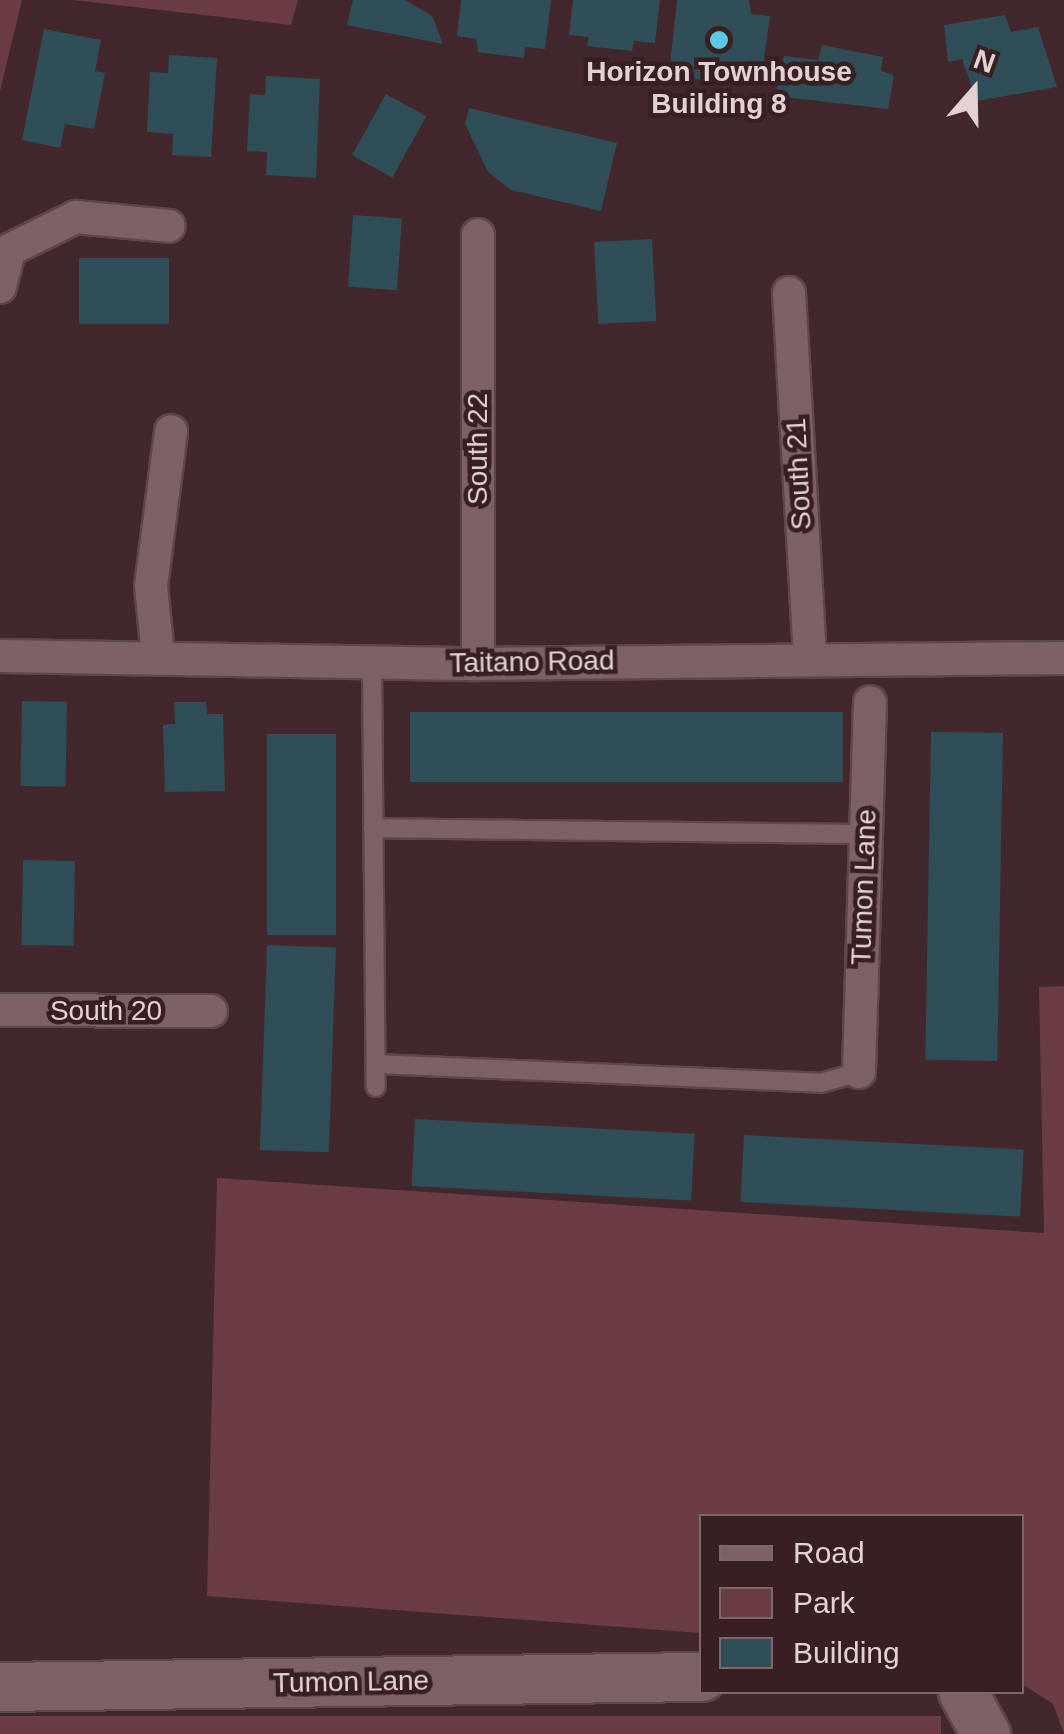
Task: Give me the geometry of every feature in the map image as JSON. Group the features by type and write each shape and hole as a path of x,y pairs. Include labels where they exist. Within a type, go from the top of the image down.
{"street":[{"path":"0,287 10,250 76,217 169,226"},
{"name":"South 22","path":"478,234 478,664"},
{"name":"South 21","path":"790,293 810,656"},
{"path":"158,656 151,586 171,432"},
{"name":"Taitano Road","path":"0,656 478,664 810,656 1064,658"},
{"name":"Tumon Lane","path":"858,1072 870,702"},
{"name":"South 20","path":"0,1010 212,1012"},
{"name":"Tumon Lane","path":"0,1687 699,1676"},
{"path":"964,1694 986,1734"}],"lane":[{"path":"372,662 376,1087"},
{"path":"373,828 866,834"},
{"path":"376,1064 821,1082 858,1072"}],"green space":[{"path":"0,0 22,0 0,91"},
{"path":"73,0 298,0 291,25"},
{"path":"1064,986 1064,1734 1053,1704 1024,1685 1024,1514 699,1514 699,1633 207,1596 217,1178 1044,1233 1039,987"},
{"path":"0,1716 941,1716 941,1734 0,1734"}],"building":[{"path":"353,0 405,0 432,16 443,44 347,25"},
{"path":"461,0 551,0 545,49 525,47 524,58 478,52 476,39 457,36"},
{"path":"573,0 660,0 655,43 634,41 632,51 587,46 589,37 569,35"},
{"name":"Horizon Townhouse Building 8","path":"677,0 749,0 751,14 770,16 761,79 733,75 732,84 695,79 692,66 670,64"},
{"path":"1005,15 1011,32 1038,27 1057,87 977,101 962,59 948,62 944,25"},
{"path":"44,29 101,40 95,71 105,73 94,129 65,124 60,148 22,140"},
{"path":"822,45 883,57 881,71 894,75 888,109 775,96 784,56 818,60"},
{"path":"169,55 217,58 211,157 172,155 173,134 147,132 150,72 168,73"},
{"path":"266,76 320,79 316,178 266,175 267,152 247,151 250,94 265,95"},
{"path":"386,94 426,116 392,178 352,155"},
{"path":"469,108 617,143 601,211 511,190 488,172 465,124"},
{"path":"353,215 402,218 397,290 348,287"},
{"path":"652,239 656,321 598,324 594,242"},
{"path":"79,258 169,258 169,324 79,324"},
{"path":"22,701 67,702 66,787 21,786"},
{"path":"174,702 206,702 207,714 223,714 225,791 165,792 163,725 175,724"},
{"path":"410,712 843,712 843,782 410,782"},
{"path":"931,732 1003,733 997,1061 925,1060"},
{"path":"267,734 336,734 336,935 267,935"},
{"path":"23,860 75,861 74,946 22,945"},
{"path":"267,945 336,947 329,1152 260,1150"},
{"path":"415,1119 695,1134 691,1201 411,1186"},
{"path":"744,1135 1024,1150 1020,1217 740,1202"}],"place":[{"name":"Horizon Townhouse Building 8","path":"719,40"}]}
